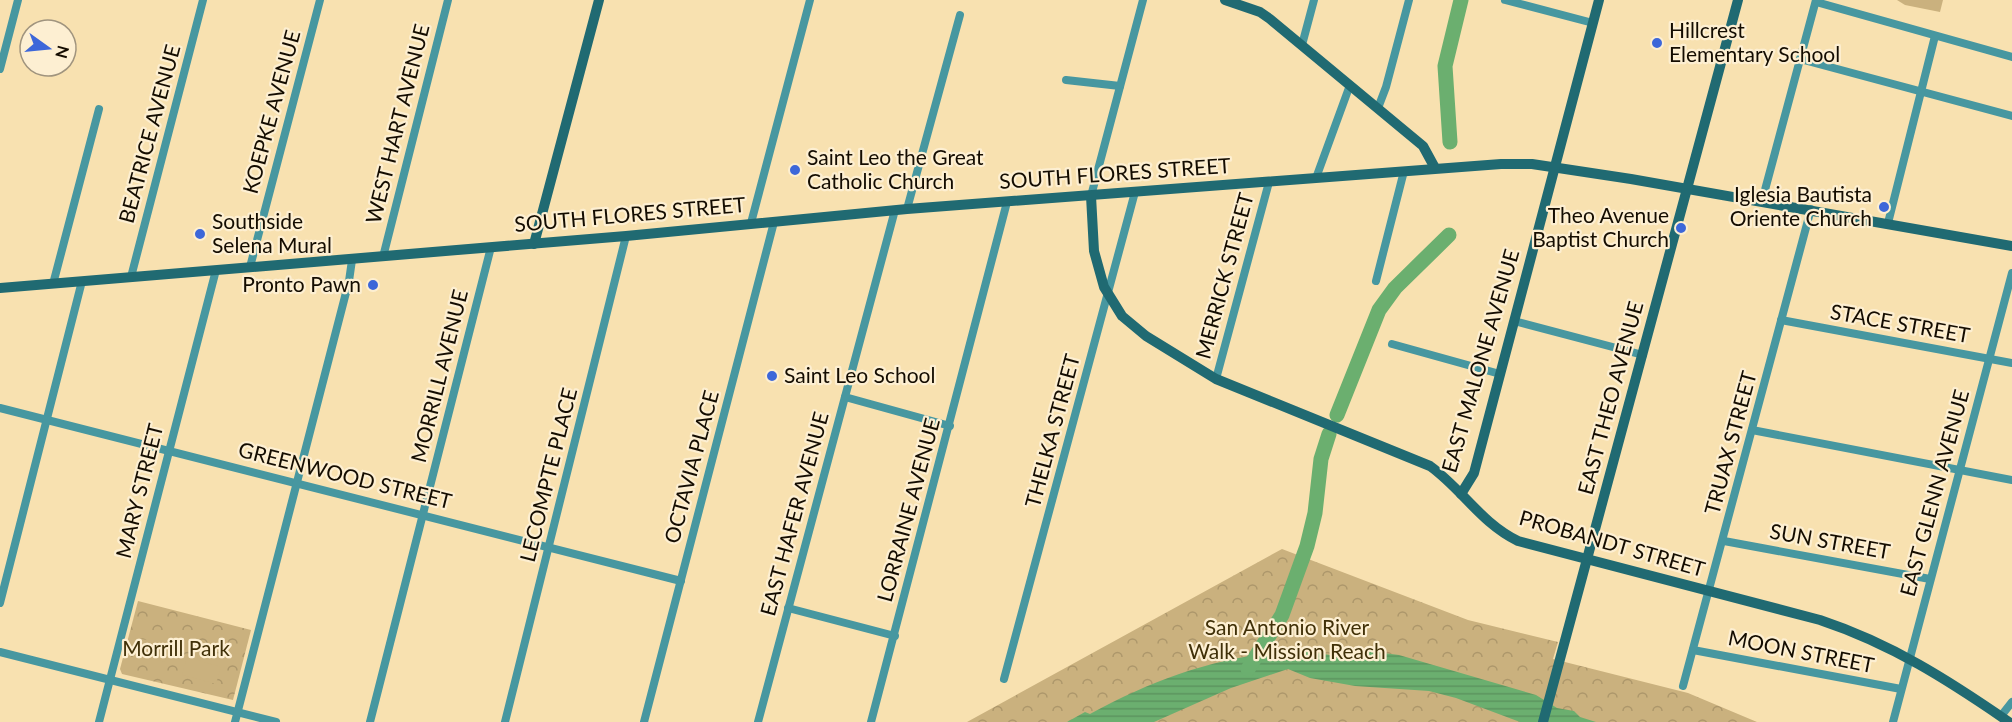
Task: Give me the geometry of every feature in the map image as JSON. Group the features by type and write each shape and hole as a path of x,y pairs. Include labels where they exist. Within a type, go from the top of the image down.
{"main road":[{"path":"534,244 599,0"},
{"path":"1225,0 1260,12 1302,45 1423,146 1435,168"},
{"name":"EAST MALONE AVENUE","path":"1461,494 1474,473 1599,0"},
{"name":"EAST THEO AVENUE","path":"1543,722 1738,0"},
{"name":"SOUTH FLORES STREET","path":"0,288 352,260 907,209 1501,164 1554,167 1810,209 2012,246"},
{"name":"PROBANDT STREET","path":"1091,196 1094,251 1108,295 1122,316 1146,336 1216,379 1415,458 1440,473 1482,518 1502,533 1518,541 1836,626 1909,657 2005,719"}],"street":[{"path":"0,69 18,0"},
{"name":"BEATRICE AVENUE","path":"131,277 203,0"},
{"name":"KOEPKE AVENUE","path":"250,267 320,0"},
{"name":"WEST HART AVENUE","path":"383,257 448,0"},
{"path":"751,224 810,0"},
{"path":"1091,196 1143,0"},
{"path":"1302,45 1314,0"},
{"path":"1378,108 1386,87 1409,0"},
{"path":"1505,0 1593,23"},
{"path":"1762,201 1816,1 2012,57"},
{"path":"907,209 960,15"},
{"path":"1888,223 1935,36"},
{"path":"1800,59 2012,116"},
{"path":"1066,80 1120,86"},
{"path":"1316,178 1350,85"},
{"path":"53,284 99,109"},
{"path":"1376,281 1404,171"},
{"name":"MERRICK STREET","path":"1216,379 1269,182"},
{"name":"THELKA STREET","path":"1004,679 1135,192"},
{"name":"LORRAINE AVENUE","path":"871,722 1007,202"},
{"name":"TRUAX STREET","path":"1683,686 1724,541 1810,209"},
{"name":"EAST HAFER AVENUE","path":"758,722 895,210"},
{"name":"OCTAVIA PLACE","path":"644,722 774,222"},
{"name":"LECOMPTE PLACE","path":"505,722 626,236"},
{"name":"MORRILL AVENUE","path":"370,722 491,247"},
{"path":"235,722 349,281 352,260"},
{"name":"MARY STREET","path":"99,722 216,270"},
{"name":"EAST GLENN AVENUE","path":"1893,722 2012,273"},
{"path":"0,603 82,281"},
{"name":"STACE STREET","path":"1781,320 2012,363"},
{"path":"1514,321 1643,355"},
{"path":"1392,344 1500,374"},
{"path":"845,397 950,426"},
{"name":"GREENWOOD STREET","path":"0,408 681,581"},
{"path":"1752,430 2012,480"},
{"name":"SUN STREET","path":"1724,541 1930,579"},
{"path":"789,608 895,636"},
{"name":"MOON STREET","path":"1693,650 1901,689"},
{"path":"0,652 276,722"},
{"name":"PROBANDT STREET","path":"2005,719 2012,703"}],"green space":[{"path":"1897,0 1943,0 1940,12 1905,5"},
{"name":"San Antonio River Walk - Mission Reach","path":"1282,549 1468,620 1558,642 1553,659 1688,693 1757,722 967,722"},
{"name":"Morrill Park","path":"138,601 251,630 233,700 122,674 120,669"},
{"path":"142,639 170,645 165,662 138,655"},
{"path":"187,657 221,667 216,684 182,675"}],"shaded area":[{"path":"1297,650 1337,656 1360,650 1399,655 1536,695 1557,708 1574,711 1580,717 1596,722 1520,722 1456,698 1429,691 1355,686 1310,678 1288,669 1231,688 1154,722 1067,722 1085,712 1090,714 1140,689 1190,670 1242,657"}],"waterway":[{"path":"1450,142 1445,66 1461,0"},
{"path":"1337,415 1379,310 1395,288 1449,235"},
{"path":"1248,669 1282,615 1307,546 1315,513 1321,459 1329,434"}],"place":[{"name":"Hillcrest Elementary School","path":"1657,43"},
{"name":"Saint Leo the Great Catholic Church","path":"795,170"},
{"name":"Iglesia Bautista Oriente Church","path":"1884,207"},
{"name":"Theo Avenue Baptist Church","path":"1681,228"},
{"name":"Southside Selena Mural","path":"200,234"},
{"name":"Pronto Pawn","path":"373,285"},
{"name":"Saint Leo School","path":"772,376"}]}
